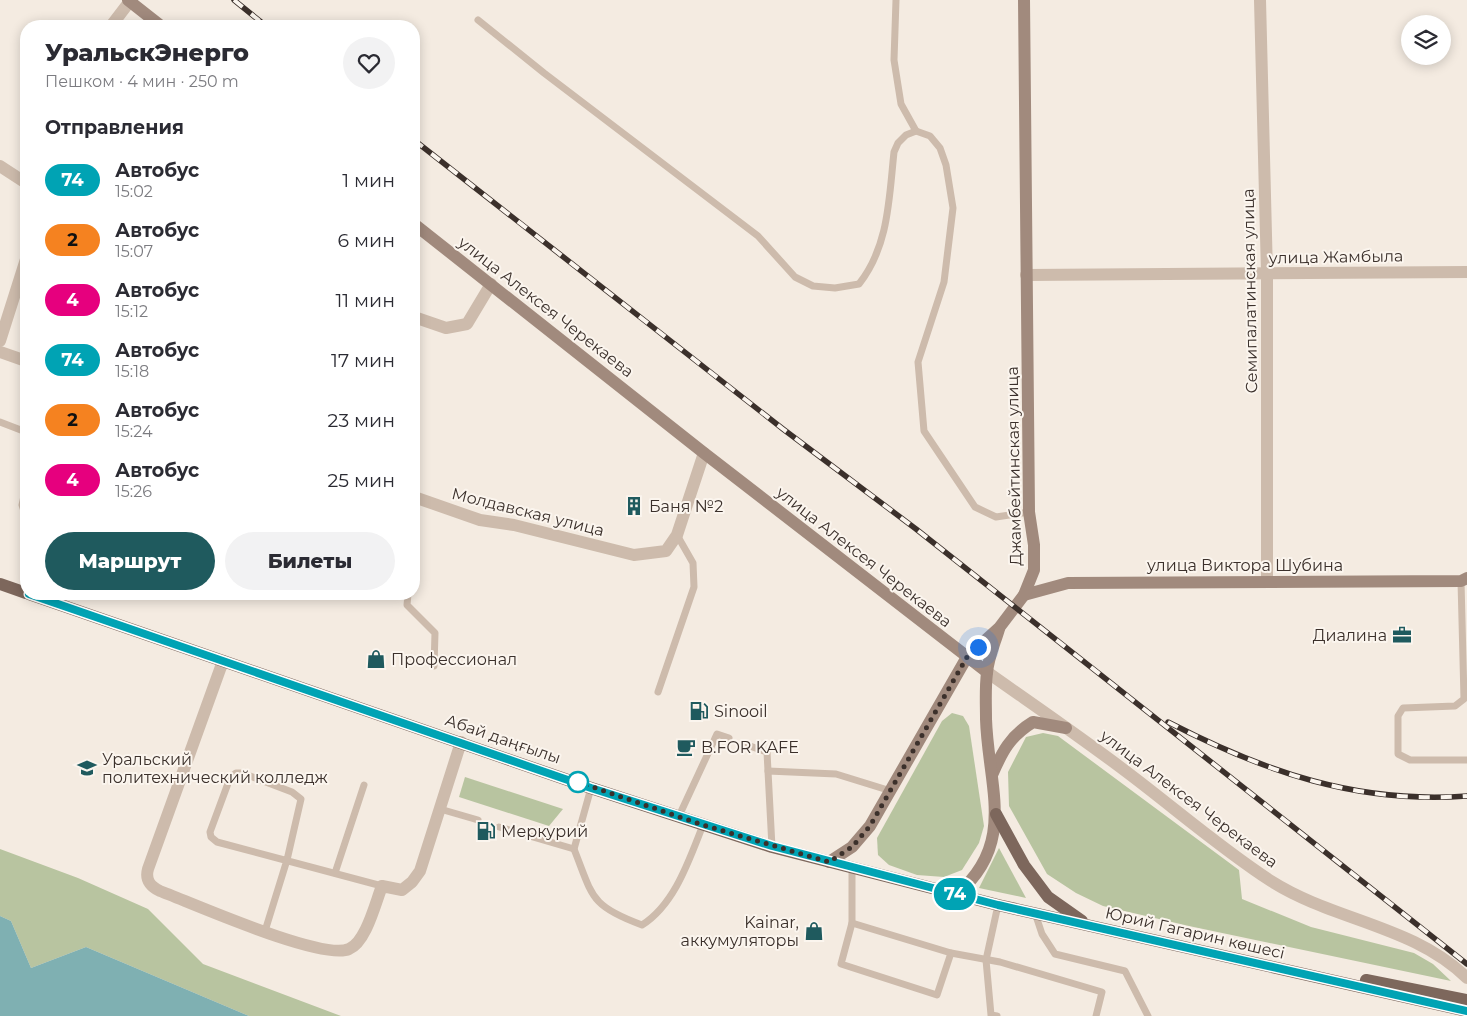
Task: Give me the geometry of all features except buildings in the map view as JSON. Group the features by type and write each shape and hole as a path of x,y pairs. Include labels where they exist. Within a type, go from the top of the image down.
{"main road":[{"name":"Абай даңғылы","path":"0,584 20,590"},
{"name":"Абай даңғылы","path":"48,600 703,825 852,868 998,905 1088,925"},
{"path":"996,814 1024,865 1048,897 1088,925"},
{"name":"Юрий Гагарин көшесі","path":"1088,925 1467,1000"},
{"name":"Юрий Гагарин көшесі","path":"1088,925 1467,1011"}],"street":[{"name":"Джамбейтинская улица","path":"829,862 852,847 870,826 967,657 999,628 1024,595 1034,570 1034,544 1030,512 1024,0"},
{"name":"Семипалатинская улица","path":"1260,0 1267,274 1267,581"},
{"path":"115,20 129,1 154,20"},
{"path":"0,166 20,179"},
{"name":"улица Алексея Черекаева","path":"420,229 704,453 967,657 1272,881 1328,909 1410,939 1436,952 1467,978"},
{"name":"улица Жамбыла","path":"1026,275 1467,272"},
{"path":"0,341 20,278"},
{"path":"420,319 446,328 466,324 491,284"},
{"path":"0,352 20,360"},
{"path":"677,535 704,453"},
{"name":"Молдавская улица","path":"420,499 480,520 514,525 634,555 666,551 677,535"},
{"name":"улица Виктора Шубина","path":"1024,595 1068,583 1465,580"},
{"path":"957,894 974,878 992,842 996,814 986,720 987,672 999,628"},
{"path":"223,661 147,874 152,887 160,891 265,931 333,952 348,949 360,941 382,886 402,890 412,882 420,871 461,742"},
{"path":"991,778 1005,746 1018,731 1032,722 1066,728"}],"lane":[{"path":"896,0 894,60 901,104 916,131 930,136 940,148 946,165 953,208 944,282 918,362 924,431 975,507 996,518 1030,512"},
{"path":"478,20 544,74 758,236 795,277 813,286 835,288 859,284 872,267 886,224 894,152 898,143 916,131"},
{"path":"0,422 20,430"},
{"path":"658,692 694,587 693,563 677,535"},
{"path":"1465,580 1464,699 1455,706 1403,708 1398,716 1398,754 1410,760 1466,760"},
{"path":"408,600 408,605 435,633 434,666"},
{"path":"679,816 717,734 728,738"},
{"path":"747,745 767,752 772,846"},
{"path":"768,771 836,774 890,791"},
{"path":"265,931 287,860 301,799 292,792 242,773 236,774 230,778 210,832 211,837 217,842 287,860 334,874 382,886"},
{"path":"334,874 364,785"},
{"path":"591,788 574,849 593,896 601,906 617,916 642,925 656,916 666,903 689,859 703,825"},
{"path":"440,809 478,820"},
{"path":"499,827 574,849"},
{"path":"852,868 852,923 841,964 937,995 951,953"},
{"path":"993,1016 986,960 998,905"},
{"path":"1035,913 1042,934 1055,954 1125,971 1148,1016"},
{"path":"852,923 951,953 986,960 1102,992 1096,1016"}],"green space":[{"path":"952,713 963,716 969,726 984,826 979,843 962,870 944,877 917,875 889,865 878,855 877,838 942,721"},
{"path":"1043,733 1058,736 1239,870 1242,899 1311,927 1414,953 1433,964 1451,981 1103,906 1076,893 1047,874 1009,806 1008,772 1026,737"},
{"path":"465,777 563,809 549,826 459,797"},
{"path":"999,848 1026,898 979,888"},
{"path":"0,849 78,878 148,909 203,964 341,1016 249,1016 86,947 31,968 11,921 0,916"}],"water":[{"path":"0,916 11,921 31,968 86,947 249,1016 0,1016"}],"railway":[{"path":"234,0 259,20"},
{"path":"420,145 783,429 916,529 1467,964"},
{"path":"1168,722 1240,756 1313,781 1388,795 1427,797 1467,796"}],"bus line":[{"name":"74","path":"46,600 291,685 581,782 591,788 772,846 998,905 1467,1011"}],"place":[{"name":"Баня №2","path":"634,506"},
{"name":"Диалина","path":"1402,635"},
{"name":"Профессионал","path":"376,659"},
{"name":"Sinooil","path":"699,711"},
{"name":"B.FOR KAFE","path":"686,747"},
{"name":"Уральский политехнический колледж","path":"87,768"},
{"name":"Меркурий","path":"486,831"},
{"name":"Kainar, аккумуляторы","path":"814,931"}],"route":[{"path":"578,782 703,825 829,862 852,847 870,826 967,657 978,647"}]}
